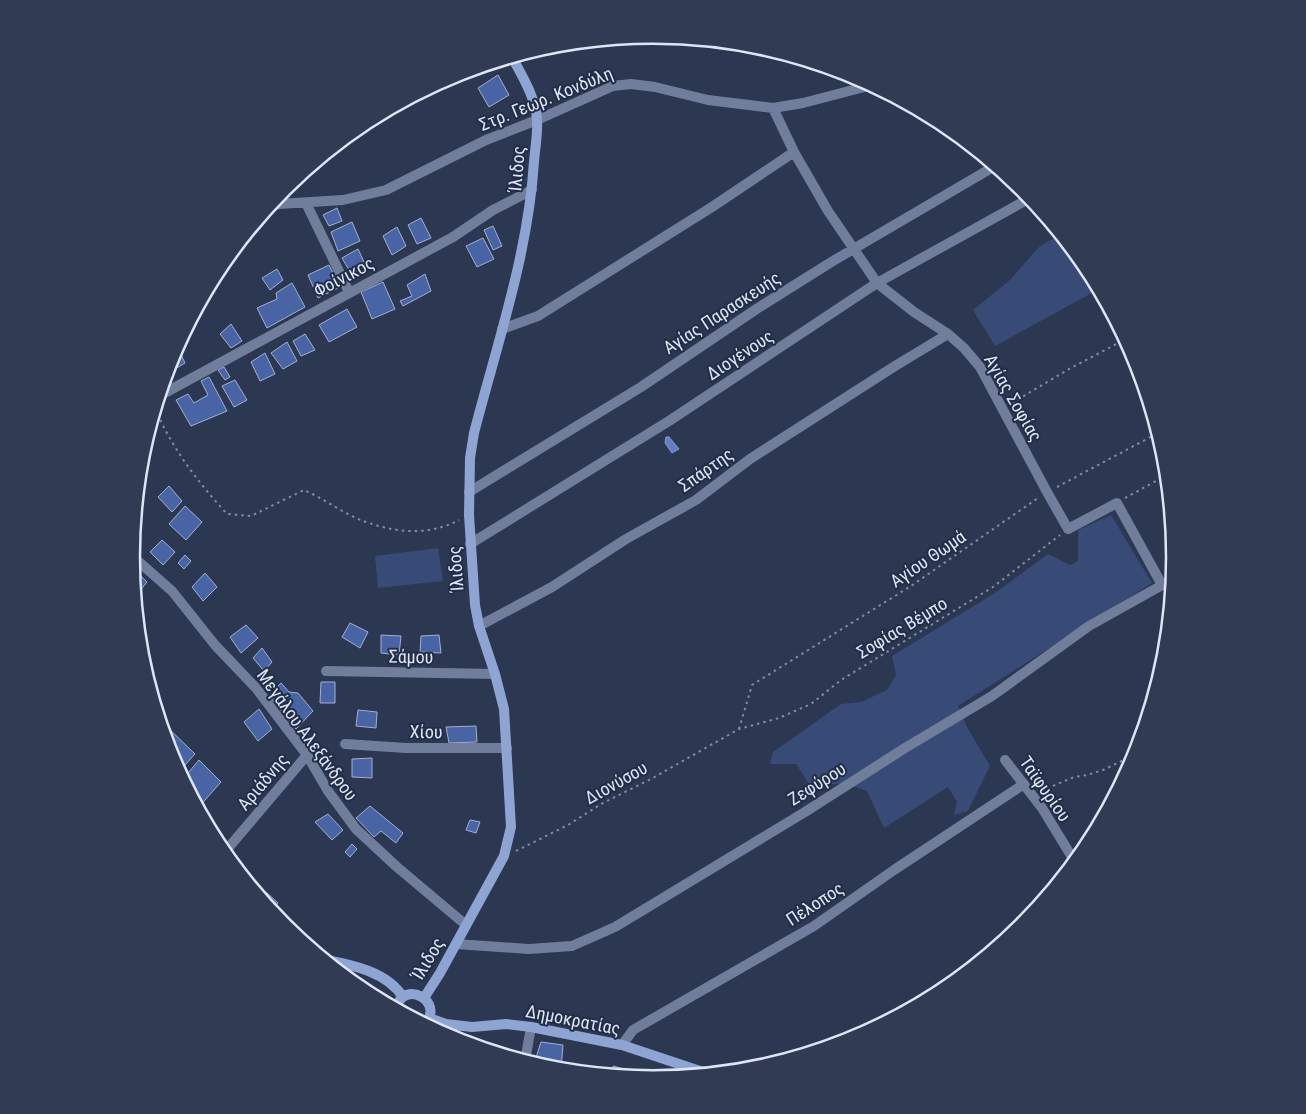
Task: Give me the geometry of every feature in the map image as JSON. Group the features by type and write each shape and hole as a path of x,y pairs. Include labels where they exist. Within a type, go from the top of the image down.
{"street":[{"name":"Ίλιδος","path":"424,998 504,856 510,827 504,709 479,626 475,605 470,544 469,492 470,458 474,434 521,256 532,190 537,120 534,103 515,63"},
{"name":"Στρ. Γεωρ. Κονδύλη","path":"281,204 343,200 386,190 486,140 537,120 613,86 632,84 655,87 708,100 773,108 803,103 860,88"},
{"name":"Αγίας Σοφίας","path":"773,108 794,152 828,211 852,249 877,283 914,312 948,334 964,348 980,367 1068,528"},
{"path":"502,329 538,316 712,207 794,152"},
{"name":"Αγίας Παρασκευής","path":"469,492 641,386 758,308 852,249 989,169"},
{"name":"Φοίνικος","path":"167,392 453,237 493,210 532,190"},
{"name":"Διογένους","path":"470,544 669,421 877,283 1023,202"},
{"path":"306,203 350,292"},
{"name":"Σπάρτης","path":"479,626 552,587 626,539 696,500 750,459 948,334"},
{"path":"1068,528 1117,503 1162,585"},
{"name":"Μεγάλου Αλεξάνδρου","path":"140,563 172,591 215,644 256,688 306,755 328,791 356,829 397,867 466,925"},
{"name":"Ζεφύρου","path":"456,944 529,949 572,946 615,927 992,696 1089,626 1165,583"},
{"name":"Σάμου","path":"326,671 495,674"},
{"name":"Χίου","path":"345,744 406,748 507,748"},
{"name":"Αριάδνης","path":"229,847 306,755"},
{"name":"Ταϊφυρίου","path":"1005,760 1042,808 1071,855"},
{"name":"Πέλοπος","path":"622,1045 632,1030 814,926 894,870 1024,784"},
{"path":"340,963 378,975 397,988 403,997"},
{"path":"398,1002 403,997 413,994 424,998 430,1007 428,1018"},
{"name":"Δημοκρατίας","path":"439,1023 463,1026 506,1024 531,1027 622,1045 692,1068"},
{"path":"526,1054 531,1027"}],"path":[{"path":"1003,408 1069,369 1119,343"},
{"path":"159,418 197,481 227,514 251,516 304,490 323,498 365,522 402,531 425,532 447,526 469,515"},
{"name":"Αγίου Θωμά","path":"739,729 752,685 911,586 1047,492 1152,436"},
{"path":"1117,503 1160,479"},
{"name":"Σοφίας Βέμπο","path":"739,729 779,718 811,704 841,680 993,587 1068,528"},
{"name":"Διονύσου","path":"504,856 537,842 603,803 739,729"},
{"path":"1032,796 1051,785 1103,770 1124,760"}],"shaded area":[{"path":"1054,238 1080,272 1092,293 995,346 973,310 1010,280 1039,247"},
{"path":"666,437 669,437 679,449 672,453 665,443"},
{"path":"1111,515 1152,583 958,706 967,727 990,766 968,811 954,815 957,802 948,787 884,828 867,791 848,784 809,784 796,764 770,764 773,752 841,704 861,702 887,690 896,675 892,656 995,593 1048,554 1070,565 1078,561 1078,530"},
{"path":"438,548 443,581 378,588 375,556"}],"building":[{"path":"498,75 509,95 489,107 478,88"},
{"path":"337,208 342,221 329,226 323,215"},
{"path":"421,218 431,238 417,244 408,225"},
{"path":"352,222 360,241 338,251 331,232"},
{"path":"493,226 502,246 493,250 484,230"},
{"path":"397,227 406,246 392,255 383,236"},
{"path":"483,238 494,259 477,267 466,246"},
{"path":"358,249 366,266 352,275 342,258"},
{"path":"329,265 340,287 318,298 308,275"},
{"path":"277,269 283,280 270,290 262,278"},
{"path":"425,274 431,291 403,306 400,301 412,296 407,285"},
{"path":"383,282 395,309 372,319 361,292"},
{"path":"292,283 305,307 267,328 257,308 277,299 276,293"},
{"path":"347,309 357,327 329,342 319,325"},
{"path":"231,324 242,341 231,348 220,334"},
{"path":"305,334 315,350 301,356 293,341"},
{"path":"287,342 297,361 283,369 271,353"},
{"path":"265,353 275,374 260,381 251,362"},
{"path":"181,356 185,363 176,368"},
{"path":"224,367 230,377 225,380 218,370"},
{"path":"209,377 227,411 191,426 176,400 188,394 194,403 208,395 201,381"},
{"path":"235,380 247,400 234,407 222,386"},
{"path":"169,486 182,501 172,512 158,497"},
{"path":"185,506 202,522 186,540 169,524"},
{"path":"162,540 175,552 163,565 150,552"},
{"path":"185,555 191,561 184,569 178,563"},
{"path":"205,573 217,587 203,601 192,587"},
{"path":"141,576 147,582 141,590"},
{"path":"350,623 368,632 360,648 342,637"},
{"path":"246,625 258,638 241,653 230,637"},
{"path":"381,635 401,636 399,655 381,653"},
{"path":"439,635 441,653 420,652 421,636"},
{"path":"262,648 272,662 264,671 253,658"},
{"path":"321,682 335,682 335,703 320,703"},
{"path":"281,683 289,692 298,693 313,711 296,729 269,696"},
{"path":"259,709 272,729 258,741 244,722"},
{"path":"358,710 377,712 376,728 356,726"},
{"path":"476,726 477,742 449,743 446,727"},
{"path":"170,730 195,754 185,765"},
{"path":"372,758 372,778 352,777 352,759"},
{"path":"199,760 221,782 203,802 188,773"},
{"path":"370,806 403,833 396,843 381,831 374,837 356,818"},
{"path":"328,814 343,830 332,840 315,822"},
{"path":"470,820 480,822 476,833 466,830"},
{"path":"352,844 357,849 350,857 345,852"},
{"path":"265,893 278,903 276,905 267,895"},
{"path":"541,1042 563,1045 562,1062 536,1056"}]}
